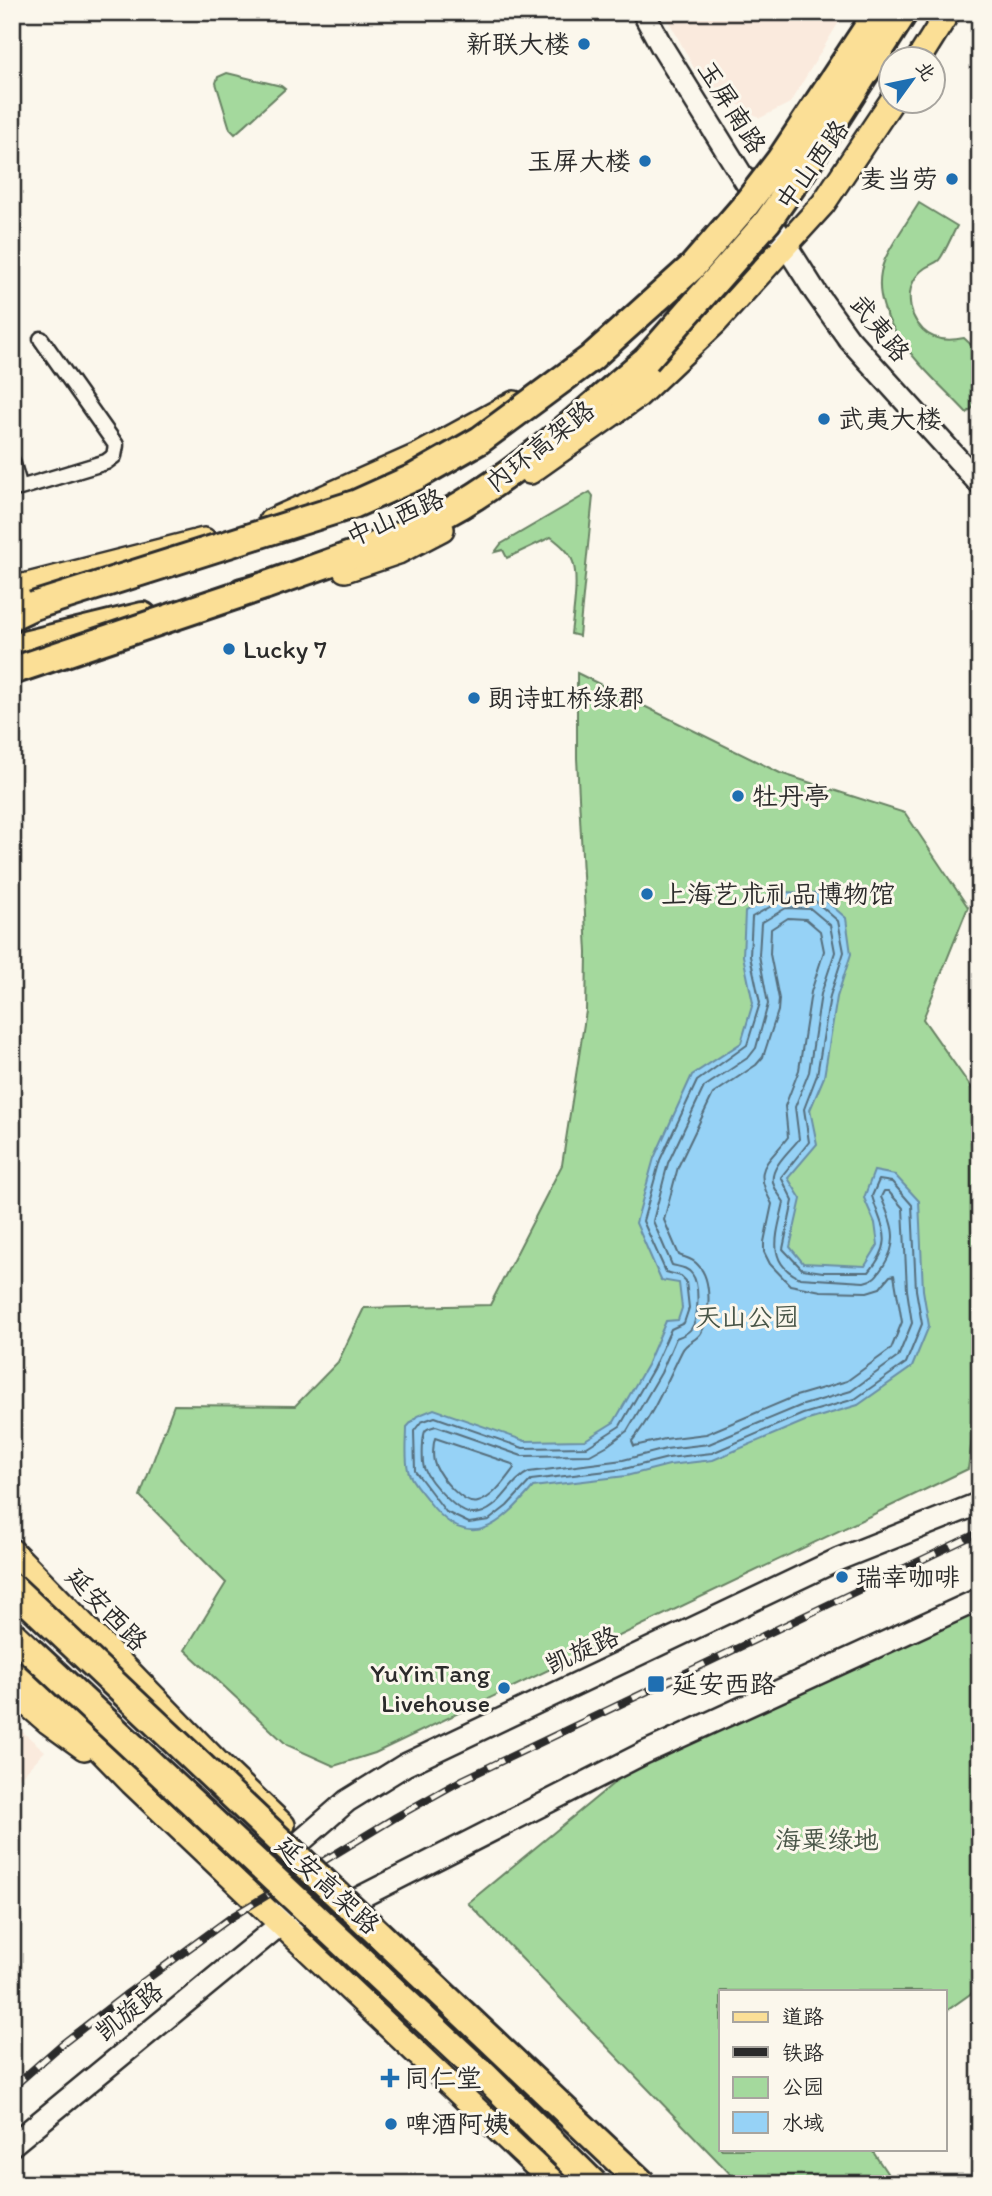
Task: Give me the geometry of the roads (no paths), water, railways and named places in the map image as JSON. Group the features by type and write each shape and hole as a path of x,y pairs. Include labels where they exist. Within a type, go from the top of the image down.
{"highway":[{"name":"内环高架路","path":"19,611 355,505 415,477 480,440 591,358 692,267 780,160 878,12"},
{"name":"内环高架路","path":"12,648 264,586 400,535 460,506 516,469 646,360 766,222 799,176 904,12"},
{"path":"12,671 264,586"},
{"name":"延安高架路","path":"12,1588 643,2184"},
{"name":"延安高架路","path":"12,1634 485,2076 594,2184"}],"main road":[{"name":"中山西路","path":"12,589 257,527 419,454 505,409 591,349 682,270 754,195 779,158 863,12"},
{"path":"927,46 948,12"},
{"name":"中山西路","path":"12,665 297,586 398,552 472,512 639,395 715,323 822,204 882,116"},
{"name":"延安西路","path":"12,1551 221,1766 300,1842 520,2065 648,2184"},
{"path":"12,1660 132,1783 553,2183"},
{"path":"12,1691 48,1722 132,1783"},
{"name":"延安西路","path":"154,1721 221,1766"},
{"path":"476,2112 520,2065"}],"street":[{"name":"玉屏南路","path":"643,12 754,195"},
{"name":"武夷路","path":"754,195 849,339 980,484"},
{"path":"12,461 20,488 106,462 114,456 116,445 41,339"},
{"name":"凯旋路","path":"300,1842 347,1801 405,1765 839,1559 980,1503"},
{"name":"凯旋路","path":"12,2145 282,1923 355,1900 644,1753 980,1598"},
{"path":"282,1923 300,1842"}],"water":[{"path":"782,892 817,893 846,918 851,954 837,997 824,1077 810,1110 817,1144 788,1178 801,1199 790,1247 803,1263 865,1266 878,1245 875,1223 864,1198 874,1171 895,1175 919,1201 923,1290 929,1326 912,1367 858,1405 805,1421 713,1460 669,1465 626,1476 533,1487 496,1523 484,1529 457,1527 429,1502 409,1474 407,1427 417,1416 434,1409 525,1441 585,1440 614,1422 647,1365 666,1321 678,1320 682,1308 679,1283 661,1280 636,1223 654,1158 692,1075 741,1043 753,1003 743,956 745,912"}],"railway":[{"path":"12,2088 61,2045 233,1916 396,1817 464,1779 980,1532"}],"place":[{"name":"新联大楼","path":"584,44"},
{"name":"玉屏大楼","path":"645,161"},
{"name":"麦当劳","path":"952,179"},
{"name":"武夷大楼","path":"824,419"},
{"name":"Lucky 7","path":"229,649"},
{"name":"朗诗虹桥绿郡","path":"474,698"},
{"name":"牡丹亭","path":"738,796"},
{"name":"上海艺术礼品博物馆","path":"647,894"},
{"name":"瑞幸咖啡","path":"842,1577"},
{"name":"延安西路","path":"656,1684"},
{"name":"YuYinTang Livehouse","path":"504,1688"},
{"name":"同仁堂","path":"390,2078"},
{"name":"啤酒阿姨","path":"391,2124"}],"park label":[{"name":"天山公园","path":"747,1317"},
{"name":"海粟绿地","path":"827,1840"}]}
